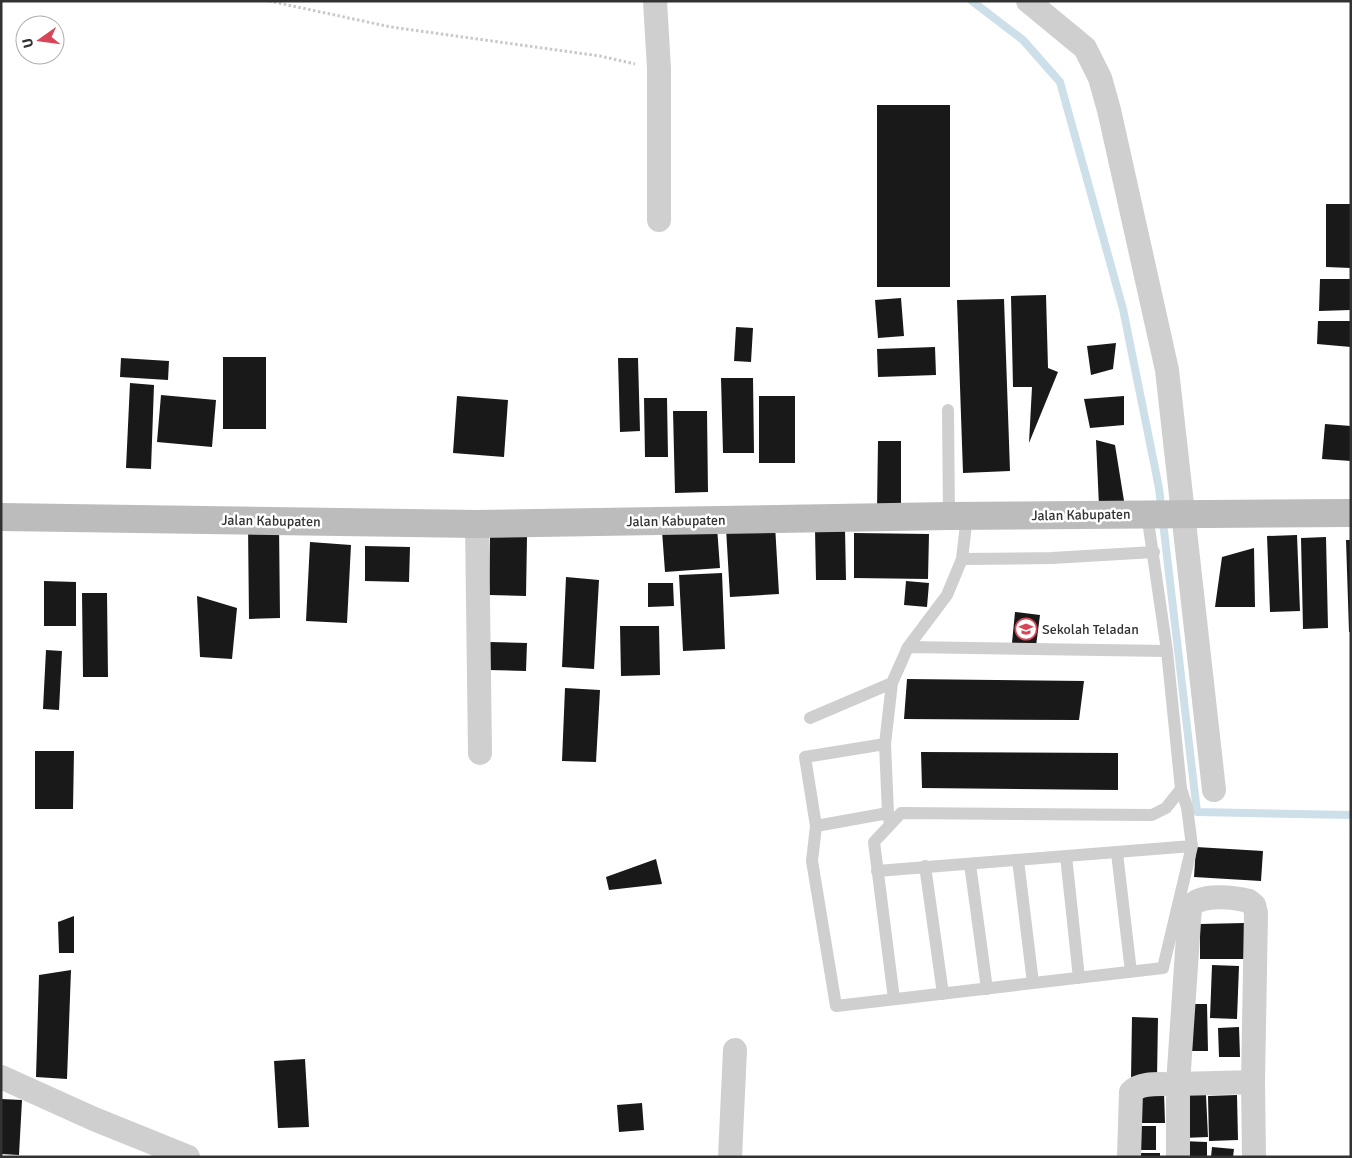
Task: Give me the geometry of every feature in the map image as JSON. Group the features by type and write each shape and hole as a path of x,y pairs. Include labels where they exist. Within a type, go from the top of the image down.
{"main road":[{"name":"Jalan Kabupaten","path":"1,518 477,524 958,516 1351,513"}],"street":[{"path":"655,1 659,69 659,220"},
{"path":"1028,1 1085,48 1100,78 1109,110 1167,370 1165,514 1214,790"},
{"path":"477,524 480,753"},
{"path":"1178,1157 1178,1084 1190,907 1194,902 1203,898 1249,901 1254,905 1256,914 1253,1082 1254,1157"},
{"path":"730,1157 734,1050"},
{"path":"1,1077 94,1119 188,1157"},
{"path":"1129,1157 1131,1092 1136,1087 1144,1085 1253,1082"}],"lane":[{"path":"894,1000 874,842 889,819 885,744 892,683 908,647 947,595 962,559 948,410"},
{"path":"885,744 805,757 816,826 812,861 836,1006 1163,968 1192,846 1187,807 1182,789 1154,552 1165,514"},
{"path":"962,559 1052,558 1154,552"},
{"path":"908,647 1167,651"},
{"path":"810,718 892,683"},
{"path":"816,826 889,819 901,813 1152,816 1166,808 1182,789"},
{"path":"877,871 1192,846"},
{"path":"1117,852 1131,972"},
{"path":"1066,856 1079,978"},
{"path":"1018,860 1032,983"},
{"path":"970,864 987,989"},
{"path":"926,866 943,994"}],"path":[{"path":"269,1 391,27 600,56 659,69"}],"building":[{"path":"877,105 950,105 950,287 877,287"},
{"path":"1326,204 1351,204 1351,268 1326,267"},
{"path":"1320,279 1351,279 1351,310 1319,311"},
{"path":"1046,295 1048,368 1058,372 1029,443 1032,387 1013,387 1011,296"},
{"path":"901,298 904,336 878,338 875,300"},
{"path":"1004,299 1010,471 963,473 957,300"},
{"path":"1318,321 1351,321 1351,347 1317,344"},
{"path":"736,327 753,328 751,362 734,361"},
{"path":"1116,343 1113,369 1091,375 1087,346"},
{"path":"935,347 936,375 878,377 877,349"},
{"path":"223,357 266,357 266,429 223,429"},
{"path":"121,358 169,361 168,380 120,377"},
{"path":"618,358 638,358 640,431 620,432"},
{"path":"721,378 753,378 754,453 723,453"},
{"path":"130,383 154,385 151,469 126,468"},
{"path":"161,395 216,400 212,447 157,442"},
{"path":"457,396 508,400 504,457 453,453"},
{"path":"759,396 795,396 795,463 759,463"},
{"path":"1124,396 1124,425 1090,428 1084,399"},
{"path":"644,398 667,398 668,457 645,457"},
{"path":"673,411 707,411 708,492 675,493"},
{"path":"1325,424 1351,426 1351,461 1322,459"},
{"path":"1096,440 1115,445 1125,507 1099,506"},
{"path":"878,441 901,441 901,511 877,510"},
{"path":"248,524 279,524 280,618 249,619"},
{"path":"775,525 779,594 730,597 726,528"},
{"path":"717,527 720,568 665,572 662,531"},
{"path":"845,529 846,580 816,580 815,530"},
{"path":"854,533 929,534 928,579 854,578"},
{"path":"1297,535 1300,611 1270,612 1267,536"},
{"path":"490,536 527,537 526,596 489,595"},
{"path":"1326,537 1328,628 1303,629 1301,538"},
{"path":"1346,540 1351,540 1351,632 1349,632"},
{"path":"310,542 351,545 347,623 306,621"},
{"path":"365,546 410,547 409,582 365,581"},
{"path":"1254,548 1255,607 1215,607 1222,557"},
{"path":"722,573 725,649 683,651 679,575"},
{"path":"566,577 599,580 594,669 562,667"},
{"path":"44,581 76,582 76,626 44,626"},
{"path":"906,581 929,583 927,607 904,605"},
{"path":"648,583 673,583 674,606 648,607"},
{"path":"82,593 107,593 108,677 83,677"},
{"path":"197,596 237,608 232,659 200,657"},
{"name":"Sekolah Teladan","path":"1015,612 1040,615 1036,646 1012,643"},
{"path":"620,626 659,626 660,675 621,676"},
{"path":"489,642 527,643 526,671 488,670"},
{"path":"46,650 62,651 59,710 43,709"},
{"path":"907,679 1084,681 1079,720 904,719"},
{"path":"565,688 600,690 596,762 562,761"},
{"path":"35,751 74,751 73,809 35,809"},
{"path":"921,752 1118,753 1118,790 922,788"},
{"path":"1196,847 1263,851 1261,881 1194,877"},
{"path":"656,859 662,884 609,890 606,877"},
{"path":"74,916 74,953 59,953 58,922"},
{"path":"1244,923 1244,959 1200,959 1200,924"},
{"path":"1212,965 1239,966 1237,1019 1210,1018"},
{"path":"71,970 67,1079 36,1077 39,975"},
{"path":"1187,1004 1207,1004 1208,1051 1188,1051"},
{"path":"1132,1017 1158,1018 1157,1079 1131,1079"},
{"path":"1239,1027 1240,1057 1219,1057 1218,1028"},
{"path":"305,1059 309,1127 278,1128 274,1061"},
{"path":"1133,1092 1164,1092 1165,1123 1134,1123"},
{"path":"1180,1095 1206,1095 1208,1137 1182,1138"},
{"path":"1237,1095 1238,1140 1209,1141 1208,1096"},
{"path":"1,1099 22,1100 19,1155 1,1154"},
{"path":"642,1103 644,1130 619,1132 617,1105"},
{"path":"1132,1126 1156,1126 1156,1150 1132,1150"},
{"path":"1181,1141 1207,1142 1207,1157 1181,1157"},
{"path":"1212,1147 1234,1149 1233,1157 1211,1157"},
{"path":"1132,1153 1160,1153 1160,1157 1133,1157"}],"waterway":[{"path":"972,1 1023,40 1060,82 1123,309 1159,488 1197,812 1351,815"}],"place":[{"name":"Sekolah Teladan","path":"1026,629"}]}
